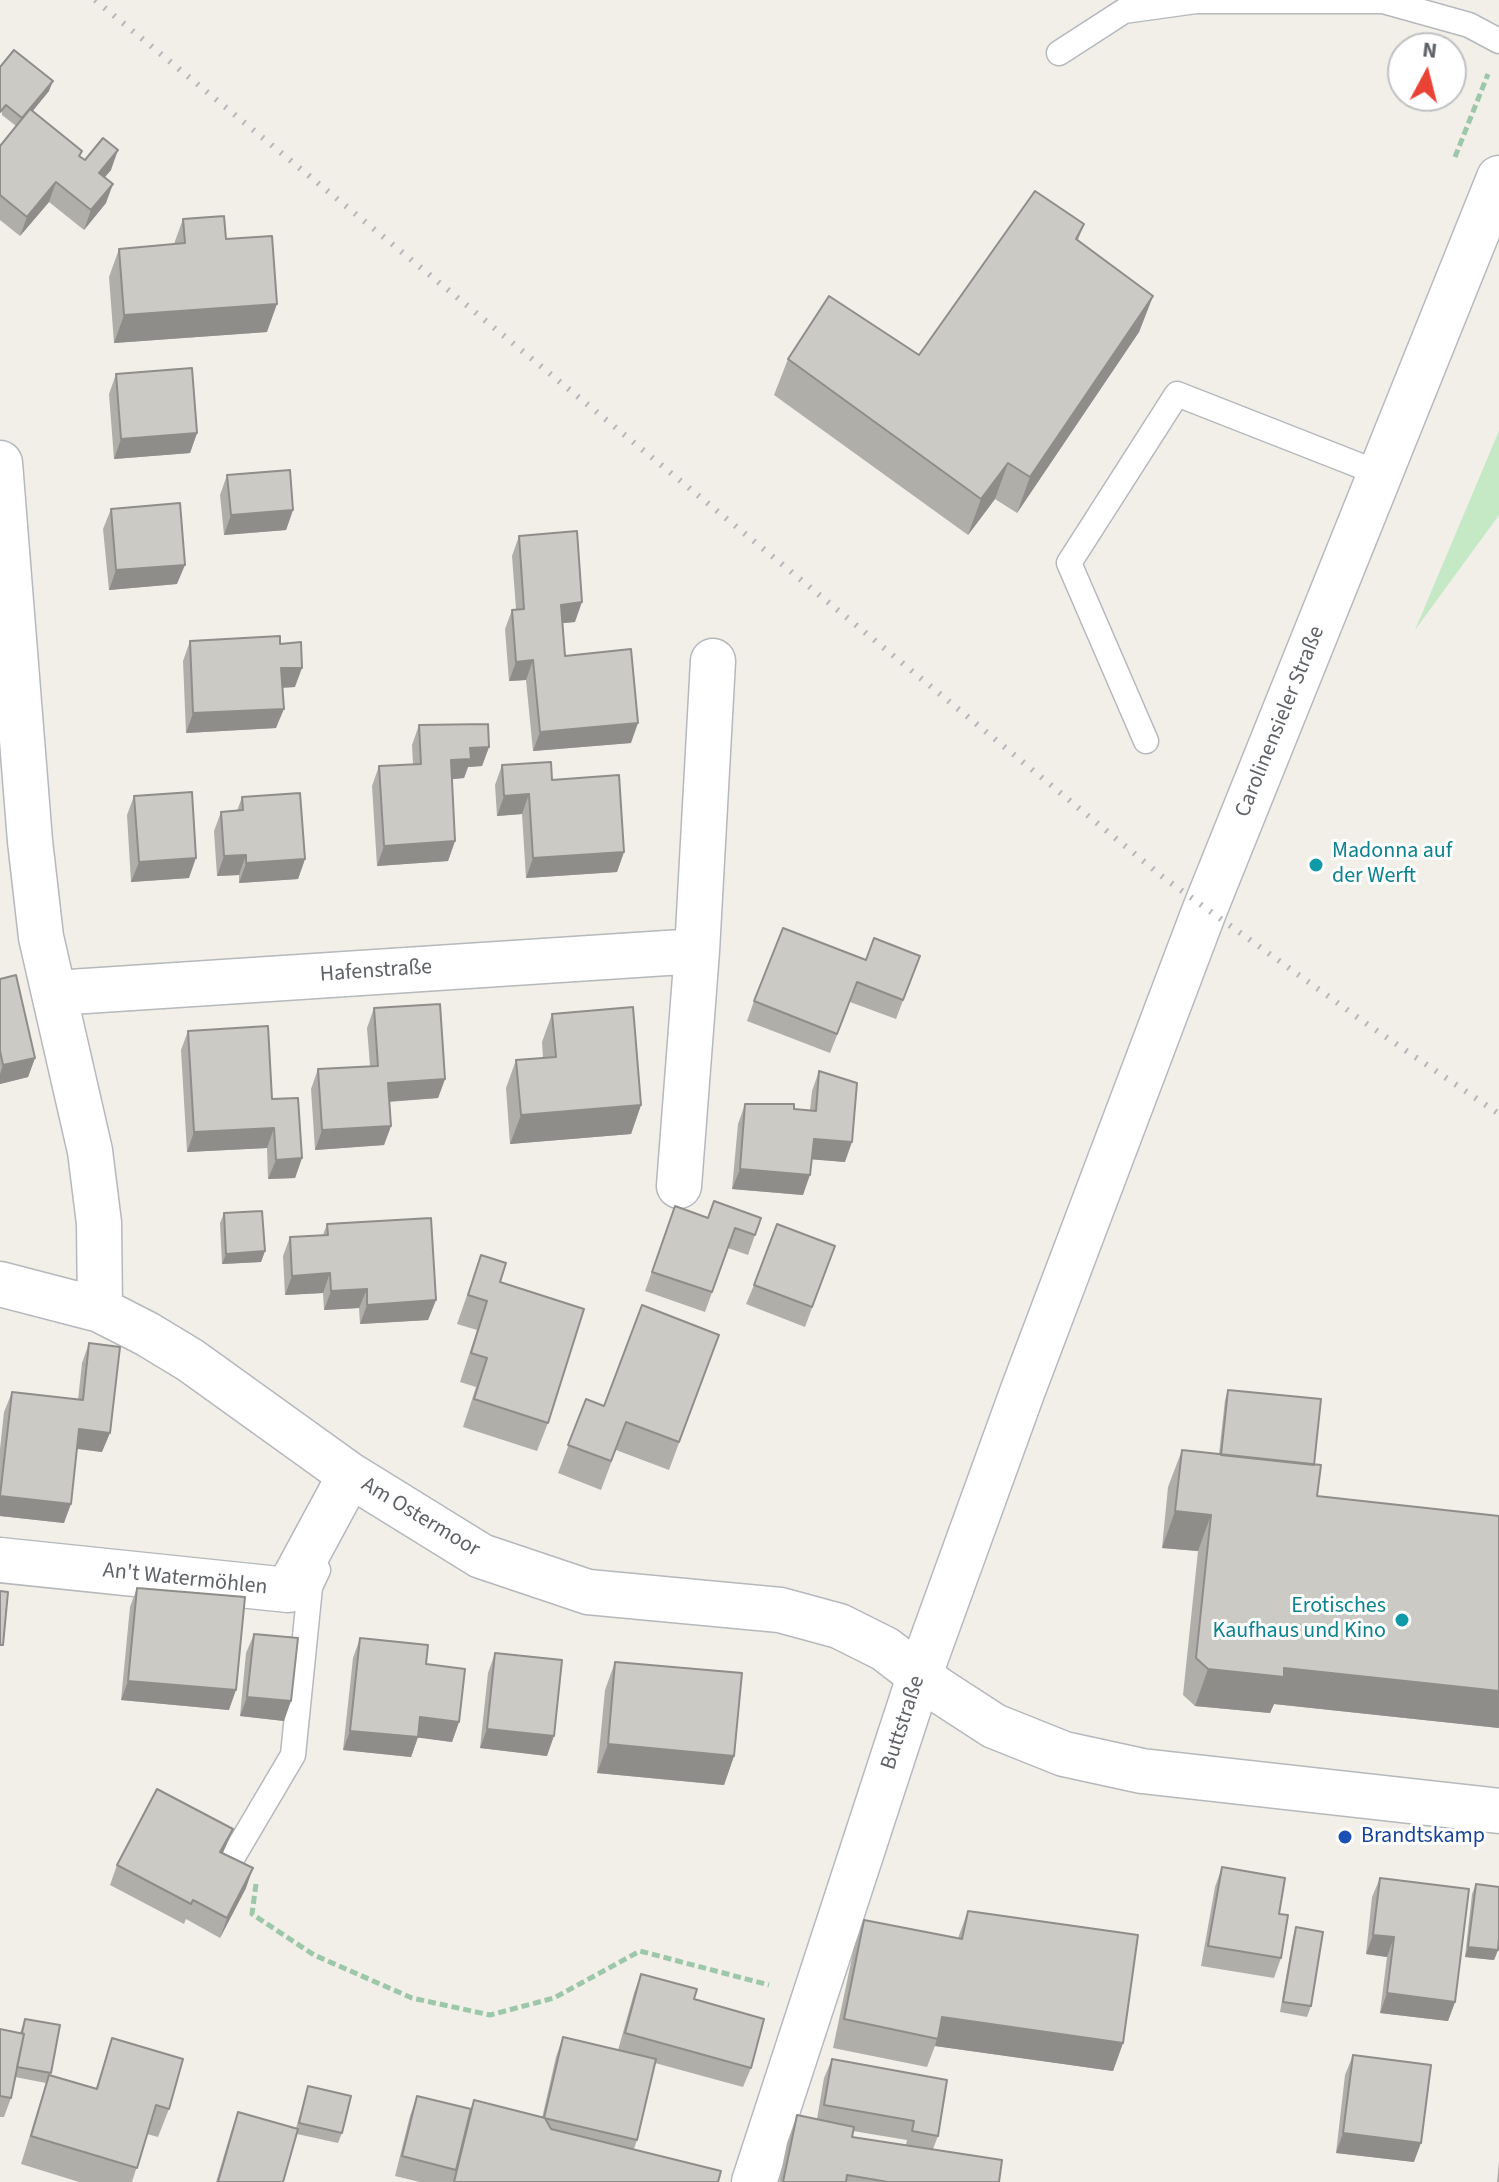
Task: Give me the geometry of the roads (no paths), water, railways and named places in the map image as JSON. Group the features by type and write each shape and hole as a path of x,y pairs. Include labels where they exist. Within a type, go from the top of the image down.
{"street":[{"name":"Carolinensieler Straße","path":"1070,1269 1205,909 1499,178"},
{"path":"0,463 30,841 41,937 90,1151 99,1223 100,1310"},
{"path":"679,1186 697,951 713,661"},
{"name":"Hafenstraße","path":"55,993 697,951"},
{"name":"Buttstraße","path":"754,2182 920,1674 1070,1269"},
{"name":"Am Ostermoor","path":"0,1284 100,1310 190,1360 355,1478 481,1556 588,1592 780,1610 839,1626 885,1649 920,1674"},
{"name":"An't Watermöhlen","path":"0,1560 288,1590 355,1478"},
{"path":"920,1674 994,1726 1064,1754 1142,1771 1499,1811"}],"lane":[{"path":"1059,53 1124,11 1196,1 1383,1 1469,25 1499,41"},
{"path":"1146,741 1069,563 1177,394 1381,474"},
{"path":"234,1855 293,1755 310,1587 355,1478"}],"railway":[{"path":"95,0 1164,878 1364,1022 1499,1114"}],"place":[{"name":"Madonna auf der Werft","path":"1316,865"},
{"name":"Erotisches Kaufhaus und Kino","path":"1402,1620"},
{"name":"Brandtskamp","path":"1345,1837"}]}
